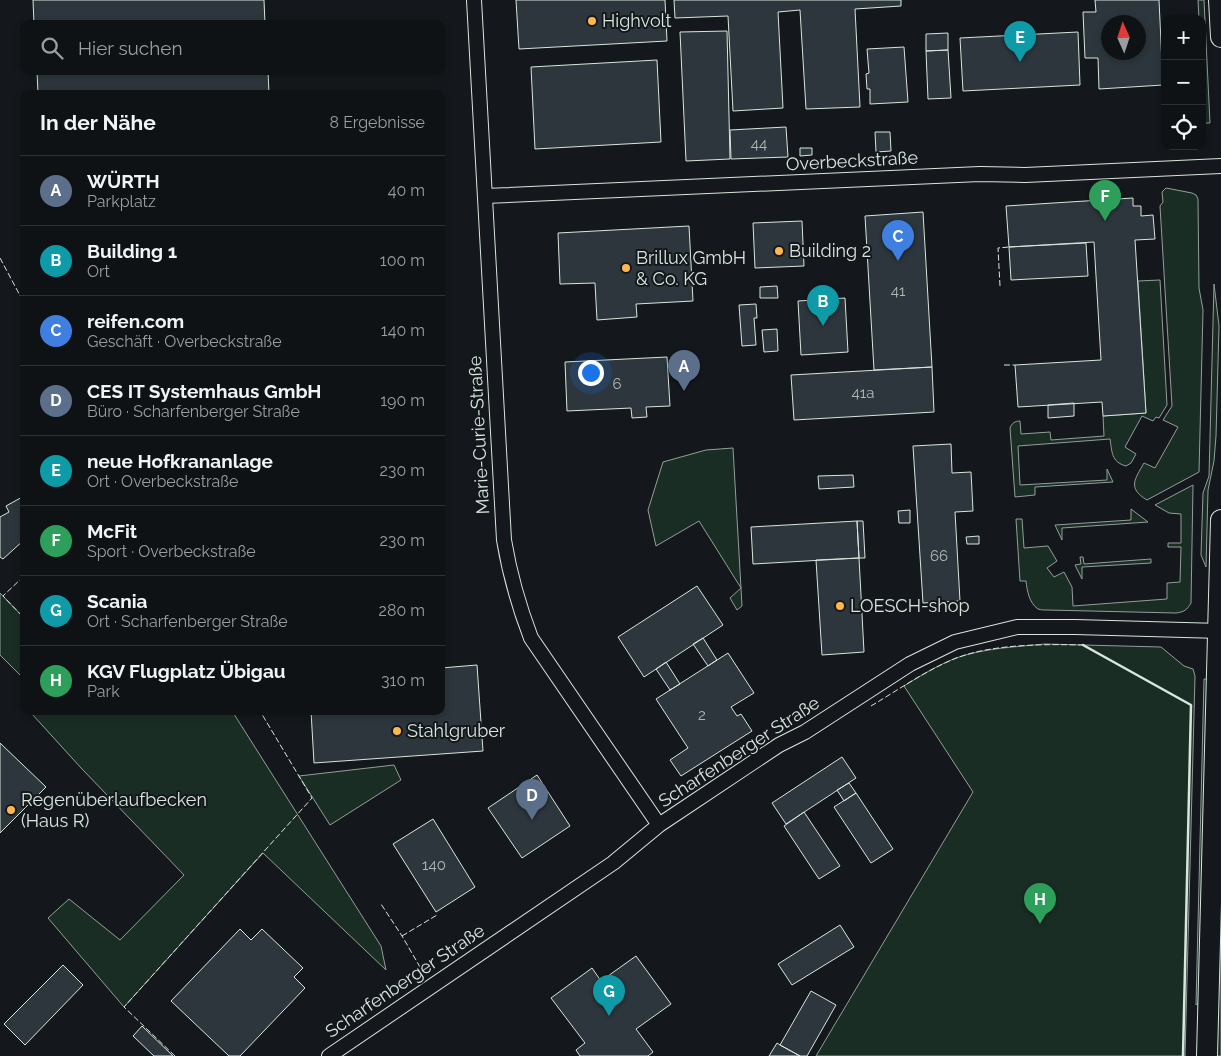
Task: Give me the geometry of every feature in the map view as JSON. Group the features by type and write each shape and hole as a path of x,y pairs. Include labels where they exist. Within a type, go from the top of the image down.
{"main road":[{"path":"1219,0 1221,37"},
{"path":"1207,1056 1220,631 1221,520"}],"street":[{"name":"Marie-Curie-Straße","path":"474,0 504,540 510,574 520,611 531,638 660,825"},
{"name":"Overbeckstraße","path":"485,196 1221,166"},
{"name":"Scharfenberger Straße","path":"329,1056 613,863 660,825 779,745 805,732 910,664 955,642 1017,627 1220,631"}],"green space":[{"path":"1198,0 1204,0 1205,15 1199,15"},
{"path":"1206,41 1210,123 1206,123"},
{"path":"1166,188 1192,193 1198,199 1199,288 1203,310 1199,472 1147,500 1137,491 1135,487 1136,479 1144,463 1155,468 1178,427 1163,420 1172,406 1160,206 1163,202 1162,192"},
{"path":"1160,280 1167,405 1159,418 1156,417 1153,421 1142,416 1125,447 1136,454 1131,463 1126,466 1117,462 1112,452 1110,439 1018,446 1020,485 1107,480 1107,469 1113,482 1035,487 1035,495 1015,497 1010,428 1017,421 1020,421 1021,434 1050,432 1051,440 1104,436 1103,416 1146,413 1138,281"},
{"path":"1214,284 1219,326 1216,436 1214,461 1208,490 1206,567 1201,555 1203,493 1209,476"},
{"path":"733,448 741,588 699,521 656,546 648,510 663,462 706,450"},
{"path":"1193,485 1191,603 1185,610 1176,613 1044,610 1038,609 1032,603 1026,581 1020,581 1016,519 1022,519 1024,548 1048,546 1057,561 1047,568 1054,577 1064,572 1072,587 1073,606 1167,599 1167,583 1180,582 1181,547 1168,547 1168,543 1181,543 1181,514 1169,513 1155,505"},
{"path":"1131,509 1148,522 1062,528 1062,540 1055,525 1131,520"},
{"path":"1080,557 1083,557 1084,564 1151,559 1151,563 1082,567 1082,579 1075,565 1081,564"},
{"path":"741,588 742,606 737,610 730,598"},
{"path":"0,593 20,614 20,675 0,655"},
{"path":"1045,644 1161,647 1184,666 1193,669 1195,676 1185,1056 816,1056 973,792 904,686 956,658 1000,648"},
{"path":"1204,679 1210,679 1201,1001 1196,1005"},
{"path":"33,715 235,715 381,946 386,970 263,853 124,1007 48,918 69,899 120,940 184,875"},
{"path":"394,765 401,780 330,825 299,776"},
{"path":"1221,827 1221,1056 1216,1056"}],"building":[{"path":"33,0 264,0 265,20 34,20"},
{"name":"Highvolt","path":"516,0 665,0 667,41 519,49"},
{"path":"674,0 901,0 901,6 855,9 860,107 806,109 800,10 778,12 783,108 733,111 728,16 675,18"},
{"path":"1095,0 1159,0 1161,85 1099,89 1098,58 1085,58 1083,12 1096,12"},
{"path":"727,31 730,159 686,161 680,32"},
{"path":"1078,32 1080,85 963,91 960,38"},
{"path":"948,33 948,50 926,51 926,34"},
{"path":"904,47 908,102 870,104 870,89 867,89 866,74 869,73 867,49"},
{"path":"948,50 951,98 928,99 926,51"},
{"path":"657,60 661,142 535,149 531,67"},
{"path":"37,75 268,75 269,90 38,90"},
{"path":"786,127 788,157 731,159 730,130"},
{"path":"875,132 890,132 891,151 876,152"},
{"path":"800,148 812,148 812,155 800,156"},
{"path":"1133,198 1133,206 1141,206 1141,216 1153,215 1155,239 1135,240 1146,413 1103,416 1102,402 1018,407 1015,365 1101,360 1094,242 1009,247 1006,206"},
{"path":"923,212 932,367 874,370 865,216"},
{"name":"Building 2","path":"802,221 804,266 755,268 753,223"},
{"name":"Brillux GmbH & Co. KG","path":"689,226 693,301 636,304 637,317 597,320 595,283 560,284 558,233"},
{"path":"1086,243 1088,276 1011,280 1009,247"},
{"path":"777,286 778,298 760,298 760,287"},
{"path":"845,298 848,352 801,355 798,301"},
{"path":"756,304 757,318 754,318 756,345 742,346 739,305"},
{"path":"777,329 778,351 764,352 762,330"},
{"path":"667,357 670,406 646,407 647,417 632,418 631,408 567,411 565,362"},
{"path":"932,367 934,412 794,420 791,375"},
{"path":"1074,403 1074,416 1048,418 1048,405"},
{"path":"951,444 952,473 971,472 973,511 955,512 960,601 923,603 913,446"},
{"path":"853,475 854,487 819,489 818,476"},
{"path":"20,498 20,544 3,559 0,557 0,517 9,512 6,506"},
{"path":"910,510 910,523 899,523 898,511"},
{"path":"857,521 863,521 865,558 859,558"},
{"path":"857,521 859,558 753,564 751,527"},
{"path":"979,536 979,544 967,544 966,537"},
{"name":"LOESCH-shop","path":"859,558 864,652 822,655 816,560"},
{"path":"697,586 723,625 644,677 618,637"},
{"path":"703,638 717,660 708,666 693,644"},
{"path":"728,653 754,693 731,707 737,716 741,714 752,731 681,776 670,760 688,748 656,699"},
{"path":"666,662 680,684 670,690 656,669"},
{"name":"Stahlgruber","path":"477,665 483,751 314,763 311,715 445,715 445,668"},
{"name":"Regenüberlaufbecken (Haus R)","path":"0,743 46,787 0,833"},
{"path":"842,757 856,778 786,824 772,803"},
{"path":"537,775 570,826 522,858 488,808"},
{"path":"849,783 856,793 844,801 837,790"},
{"path":"856,793 893,849 871,863 834,807"},
{"path":"804,812 840,866 819,879 784,826"},
{"path":"433,819 475,887 436,912 393,844"},
{"path":"840,925 854,947 792,985 778,964"},
{"path":"240,929 251,940 262,929 303,968 294,977 305,988 240,1056 229,1056 171,1001"},
{"path":"636,956 671,1004 636,1029 653,1052 648,1056 580,1056 576,1050 585,1043 551,998 592,968 601,981"},
{"path":"63,965 83,985 25,1045 4,1024"},
{"path":"811,991 836,1005 807,1056 800,1056 780,1045"},
{"path":"142,1026 173,1056 154,1056 133,1036"},
{"path":"777,1043 780,1045 800,1056 769,1056"}],"fence":[{"path":"1000,286 998,248 1009,247"},
{"path":"0,258 20,296"},
{"path":"1004,365 1015,365"},
{"path":"20,580 3,596 20,614"},
{"path":"871,706 933,669 968,654 1017,646 1083,645"},
{"path":"175,1056 124,1007 312,798 262,715"},
{"path":"378,997 420,967 381,904"},
{"path":"402,936 437,915"}],"wall":[{"path":"1083,645 1191,705 1183,1056"}],"place":[{"name":"Highvolt","path":"592,21"},
{"name":"neue Hofkrananlage","path":"1020,62"},
{"name":"McFit","path":"1105,221"},
{"name":"Building 2","path":"779,251"},
{"name":"reifen.com","path":"898,261"},
{"name":"Brillux GmbH & Co. KG","path":"626,268"},
{"name":"Building 1","path":"823,326"},
{"name":"WÜRTH","path":"684,391"},
{"name":"LOESCH-shop","path":"840,606"},
{"name":"Stahlgruber","path":"397,731"},
{"name":"Regenüberlaufbecken (Haus R)","path":"11,810"},
{"name":"CES IT Systemhaus GmbH","path":"532,820"},
{"name":"KGV Flugplatz Übigau","path":"1040,924"},
{"name":"Scania","path":"609,1016"}]}
